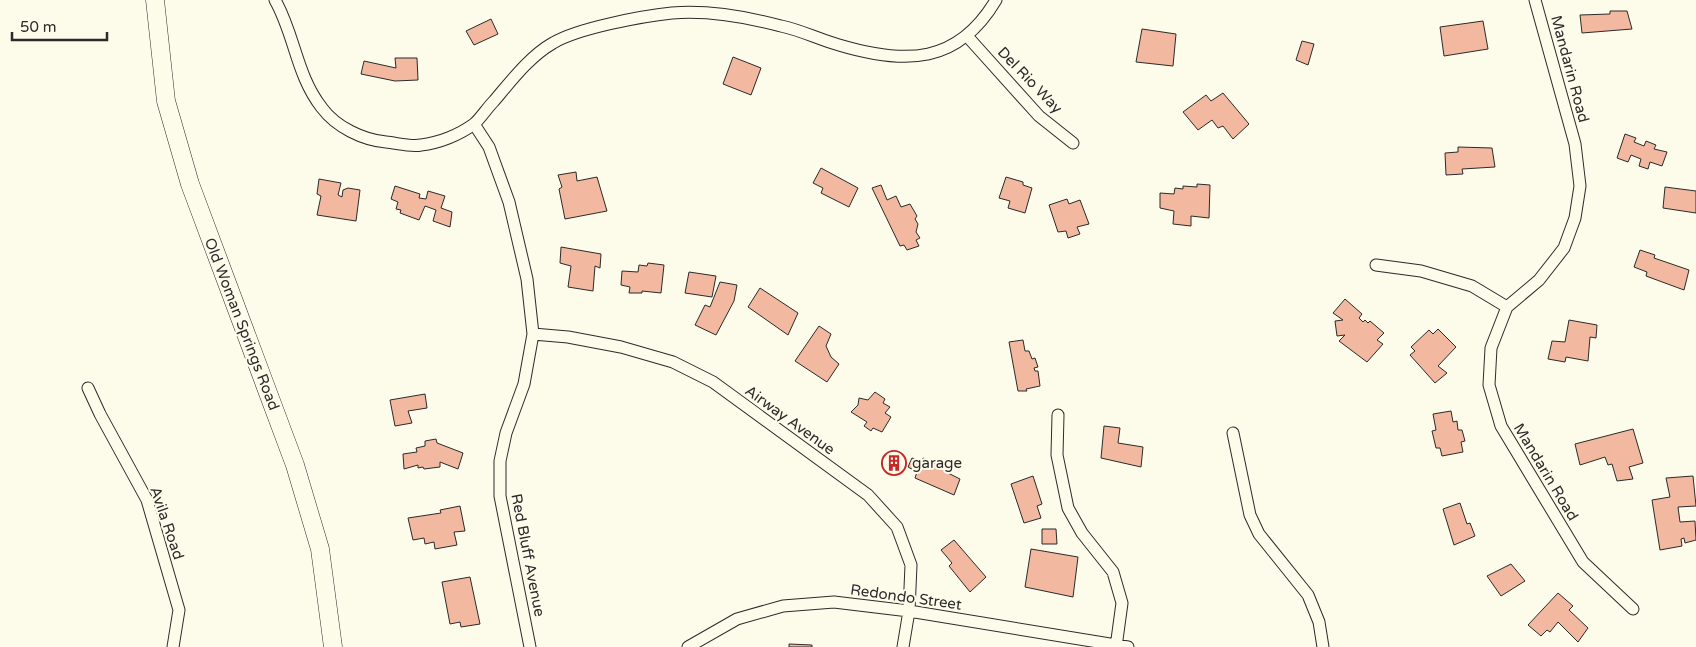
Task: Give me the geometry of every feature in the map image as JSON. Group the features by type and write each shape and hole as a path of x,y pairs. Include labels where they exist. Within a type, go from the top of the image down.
{"main road":[{"name":"Old Woman Springs Road","path":"155,0 166,102 190,184 295,465 320,549 333,647"}],"street":[{"path":"275,0 284,15 302,76 322,109 345,128 376,141 419,146 447,138 474,124 530,61 553,43 579,31 673,13 726,15 783,26 841,46 888,55 920,56 949,49 967,36 985,19 996,0"},
{"name":"Mandarin Road","path":"1536,0 1575,144 1580,186 1575,218 1564,248 1539,280 1507,307 1490,348 1489,384 1500,426 1583,562 1633,609"},
{"name":"Del Rio Way","path":"967,36 1039,116 1073,143"},
{"name":"Red Bluff Avenue","path":"474,124 489,147 509,202 527,279 533,334 524,384 506,433 500,461 500,496 530,647"},
{"path":"1376,265 1421,271 1472,286 1507,307"},
{"name":"Airway Avenue","path":"533,334 568,337 621,347 673,362 713,382 868,495 897,527 911,565 909,611 903,647"},
{"name":"Avila Road","path":"88,388 146,500 179,610 172,647"},
{"path":"1058,416 1057,455 1068,508 1082,533 1113,572 1122,603 1120,646"},
{"path":"1233,433 1250,515 1259,534 1308,595 1319,622 1323,647"},
{"name":"Redondo Street","path":"688,647 737,619 783,606 834,602 909,611 1120,646"}],"building":[{"path":"1610,11 1627,11 1632,29 1582,33 1580,15 1610,14"},
{"path":"491,19 498,34 474,45 466,31"},
{"path":"1483,21 1488,49 1444,56 1440,27"},
{"path":"1142,29 1176,34 1173,66 1136,62"},
{"path":"1302,41 1314,44 1308,65 1296,60"},
{"path":"733,57 761,68 751,95 723,84"},
{"path":"395,58 417,58 418,80 395,81 361,74 364,61 396,68"},
{"path":"1223,93 1249,124 1233,139 1223,126 1218,128 1212,120 1198,130 1183,112 1206,95 1211,101"},
{"path":"1625,134 1636,138 1634,142 1644,146 1646,141 1656,145 1654,149 1667,152 1662,166 1650,162 1648,169 1639,166 1641,159 1631,155 1628,162 1617,158"},
{"path":"1458,147 1492,148 1495,167 1462,169 1463,174 1446,175 1445,153 1458,152"},
{"path":"821,168 858,188 849,207 821,193 823,188 813,183"},
{"path":"576,172 577,181 597,177 607,211 565,219 559,189 562,187 558,175"},
{"path":"1006,177 1023,182 1023,185 1032,188 1025,213 1008,208 1010,201 999,198"},
{"path":"319,179 341,183 338,195 342,197 343,190 348,188 360,190 356,221 317,215 321,196 317,194"},
{"path":"1197,184 1210,185 1209,218 1191,216 1191,226 1173,224 1174,211 1160,208 1160,193 1174,194 1175,188 1183,189 1183,186 1197,187"},
{"path":"881,185 887,200 896,196 901,207 910,204 917,216 915,219 918,224 916,232 920,238 916,240 919,246 907,250 904,245 900,246 872,188"},
{"path":"395,186 420,194 419,198 426,199 428,191 445,196 441,208 452,212 450,227 433,221 436,210 425,206 419,220 400,213 401,210 396,209 398,202 391,199"},
{"path":"1665,187 1696,191 1696,213 1663,208"},
{"path":"1067,199 1069,204 1080,200 1089,224 1077,227 1080,234 1068,238 1066,231 1058,232 1049,205"},
{"path":"561,247 601,254 600,268 595,266 593,291 568,287 571,266 560,263"},
{"path":"1640,250 1655,255 1654,258 1689,270 1684,290 1646,276 1647,272 1634,267"},
{"path":"648,263 664,265 661,293 642,291 642,293 629,293 630,287 621,285 622,271 638,272 639,265 647,266"},
{"path":"689,272 716,276 712,297 685,293"},
{"path":"720,282 737,285 734,301 716,335 695,325 705,305 710,307"},
{"path":"760,288 798,313 788,335 748,307"},
{"path":"1345,299 1362,314 1359,318 1363,322 1365,320 1368,323 1370,321 1384,333 1377,340 1383,344 1367,362 1339,341 1345,335 1337,336 1335,321 1343,320 1333,313"},
{"path":"1569,320 1597,325 1596,338 1590,337 1588,361 1566,357 1565,362 1548,359 1552,341 1565,342"},
{"path":"819,326 831,334 826,346 831,357 839,364 827,382 795,361"},
{"path":"1438,329 1456,347 1438,366 1447,373 1435,383 1410,355 1415,351 1411,347 1429,330 1433,334"},
{"path":"1023,340 1025,351 1029,351 1032,359 1035,358 1038,367 1034,368 1035,371 1038,371 1040,386 1026,389 1027,391 1018,391 1009,342"},
{"path":"875,392 885,399 883,403 890,407 885,413 891,417 882,432 873,428 871,431 864,426 867,422 851,412 858,405 859,398 868,400"},
{"path":"425,394 427,408 408,411 412,423 395,426 390,400"},
{"path":"1451,411 1453,422 1457,421 1458,430 1462,430 1465,441 1461,442 1463,452 1442,456 1440,448 1436,448 1432,431 1436,430 1433,414"},
{"path":"1104,426 1120,428 1118,443 1143,447 1141,467 1101,458"},
{"path":"1633,429 1643,463 1629,467 1633,479 1617,481 1612,464 1608,465 1605,457 1580,465 1575,444"},
{"path":"436,439 437,443 463,453 458,469 440,462 440,467 424,469 423,467 418,468 418,465 404,469 403,454 417,452 416,448 425,446 425,441"},
{"name":"garage","path":"894,457 898,460 894,465 890,460"},
{"path":"912,458 922,461 923,458 942,466 948,473 960,479 954,495 915,478 917,472 908,467"},
{"path":"1033,476 1042,504 1037,506 1041,518 1024,523 1011,484"},
{"path":"1693,476 1696,506 1678,507 1680,522 1695,521 1696,540 1685,543 1684,538 1681,539 1682,546 1660,550 1652,500 1670,497 1666,478"},
{"path":"1460,503 1467,524 1470,523 1475,536 1454,545 1443,509"},
{"path":"460,506 465,531 454,532 457,545 435,549 434,542 425,544 424,538 413,540 408,518 441,513 440,510"},
{"path":"1042,529 1056,529 1057,544 1042,544"},
{"path":"954,540 986,577 970,592 949,566 952,563 941,550"},
{"path":"1031,549 1078,557 1073,597 1025,587"},
{"path":"1511,564 1525,581 1501,596 1487,576"},
{"path":"470,577 480,624 461,627 460,622 450,624 442,582"},
{"path":"1558,593 1573,606 1569,610 1588,628 1578,642 1558,622 1550,632 1547,630 1541,636 1528,625"},
{"path":"789,644 812,645 812,647 789,647"}],"place":[{"name":"garage","path":"894,463"}]}
